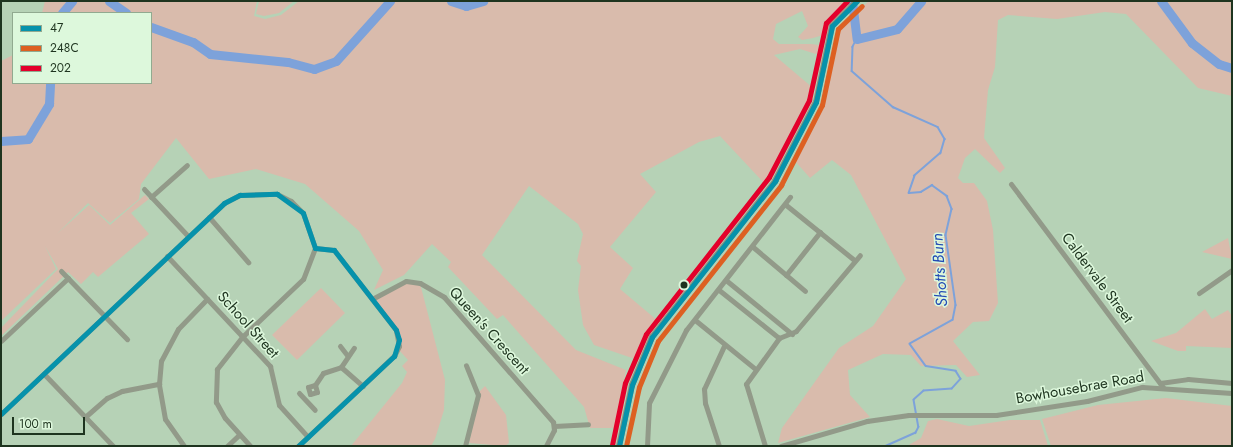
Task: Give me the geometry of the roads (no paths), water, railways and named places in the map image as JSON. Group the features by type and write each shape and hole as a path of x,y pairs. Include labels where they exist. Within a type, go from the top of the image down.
{"main road":[{"path":"619,446 632,385 650,342 775,181 796,145 816,102 828,36 840,14 857,1"}],"street":[{"path":"151,198 187,165"},
{"name":"Caldervale Street","path":"1011,184 1161,385"},
{"path":"144,189 188,236"},
{"path":"1,414 209,217 240,194 277,194 291,201 303,213 315,248 303,279 242,337 220,363 214,386 216,402 224,418 250,446"},
{"path":"647,446 649,403 695,320 753,248 786,205 790,197"},
{"path":"786,205 853,259"},
{"path":"209,217 248,262"},
{"path":"786,275 820,232"},
{"path":"298,446 394,356 399,346 396,330 334,250 315,248"},
{"path":"753,248 805,291"},
{"path":"765,446 747,396 746,384 754,368 779,338 792,334 853,259 860,255"},
{"name":"School Street","path":"167,256 270,366 278,405 308,436"},
{"path":"1199,293 1232,270"},
{"path":"61,271 127,339"},
{"path":"1,341 68,278"},
{"name":"Queen's Crescent","path":"372,299 406,281 436,290 554,426"},
{"path":"726,281 792,334"},
{"path":"719,290 779,338"},
{"path":"184,446 165,419 159,384 161,361 178,328 207,299"},
{"path":"695,320 724,346 754,368"},
{"path":"340,346 348,355"},
{"path":"719,446 705,403 704,390 724,346"},
{"path":"303,398 308,393 317,392 315,385 326,370 341,367 354,348"},
{"path":"466,365 478,395 466,446"},
{"path":"341,367 363,386"},
{"path":"44,374 113,446"},
{"path":"1161,385 1188,379 1232,382"},
{"path":"85,416 107,398 122,391 159,384"},
{"name":"Bowhousebrae Road","path":"781,446 838,427 909,415 996,415 1087,401 1142,387 1161,385 1232,393"},
{"path":"299,393 315,410"},
{"path":"546,446 554,426 588,424"},
{"path":"227,446 239,435"}],"waterway":[{"path":"63,12 72,1"},
{"path":"109,1 125,12"},
{"path":"152,27 193,42 210,54 288,62 314,69 336,61 390,1"},
{"path":"451,1 466,6 483,1"},
{"path":"852,1 857,39 897,29 921,1"},
{"path":"1161,1 1192,43 1219,64 1232,68"},
{"name":"Shotts Burn","path":"857,39 853,47 852,71 893,107 938,127 945,139 941,153 915,176 909,193 921,192 932,185 947,196 952,209 946,235 956,305 953,320 910,344 926,366 956,371 961,379 952,389 924,391 914,400 919,427 916,433 887,446"},
{"path":"1,141 28,139 49,104 50,84"}]}
